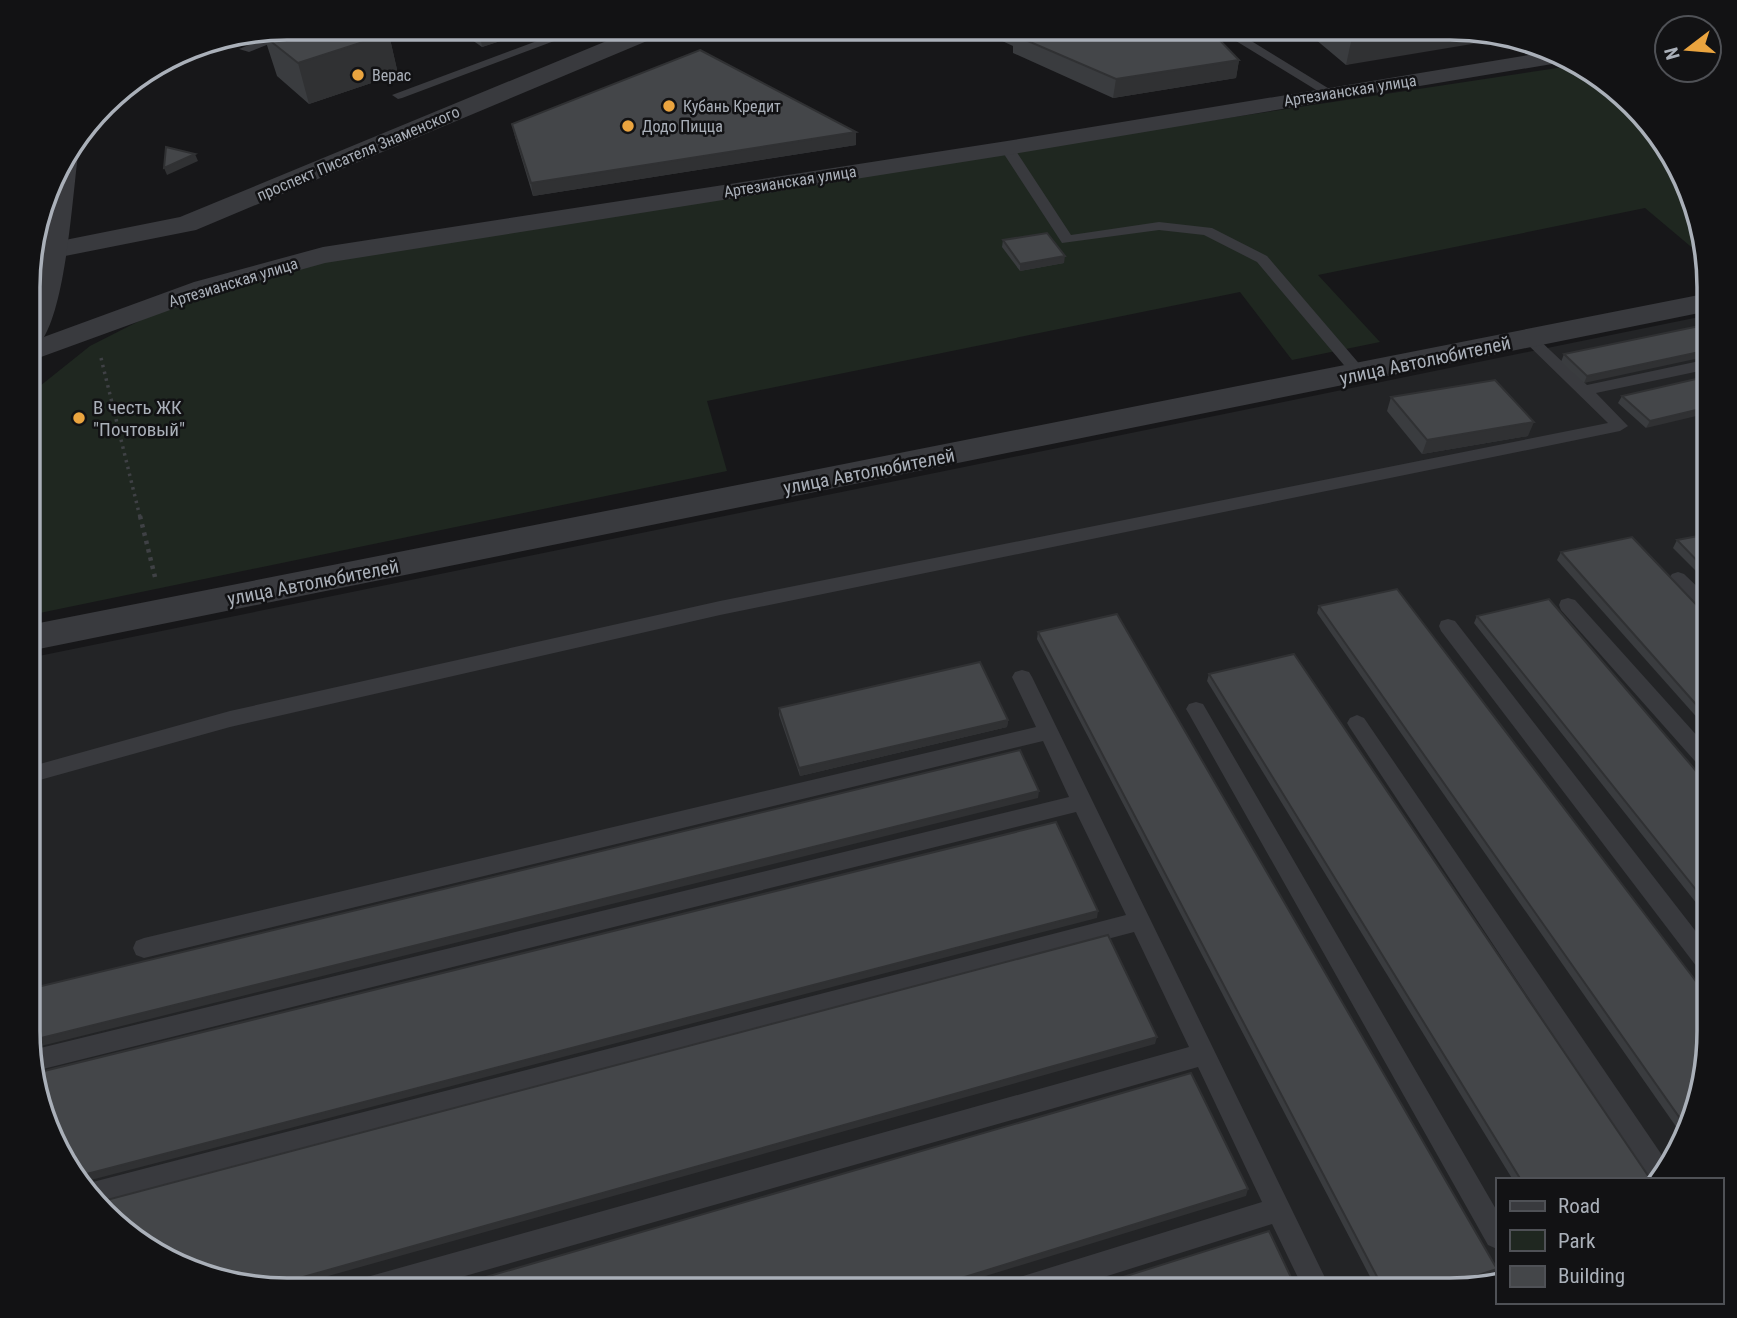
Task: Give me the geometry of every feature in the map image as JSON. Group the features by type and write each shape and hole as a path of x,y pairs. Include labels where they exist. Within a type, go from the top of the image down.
{"street":[{"name":"проспект Писателя Знаменского","path":"50,251 187,224 617,40"},
{"name":"Артезианская улица","path":"40,348 204,288 323,256 1007,148 1544,59"},
{"path":"40,300 59,193"},
{"name":"улица Автолюбителей","path":"40,636 1360,374 1697,304"}],"lane":[{"path":"398,95 549,40"},
{"path":"245,50 266,41"},
{"path":"1242,41 1330,93"},
{"path":"1007,148 1067,240 1159,226 1207,231 1262,259 1360,374"},
{"path":"41,772 230,719 720,608 1620,426 1529,338"},
{"path":"1584,391 1697,367"},
{"path":"1678,578 1697,597"},
{"path":"1568,605 1696,749"},
{"path":"1448,626 1696,947"},
{"path":"1022,677 1312,1278"},
{"path":"1196,709 1496,1234"},
{"path":"1357,723 1656,1167"},
{"path":"144,948 1049,732"},
{"path":"42,1059 1082,802"},
{"path":"101,1192 1140,921"},
{"path":"413,1277 1204,1054"},
{"path":"1059,1278 1279,1209"}],"path":[{"path":"98,347 156,582"}],"shaded area":[{"path":"1697,317 1696,1046 1692,1079 1684,1110 1664,1154 1648,1178 1496,1178 1496,1273 1482,1276 272,1277 219,1268 164,1245 137,1227 113,1205 91,1181 73,1154 53,1110 42,1063 41,1046 40,656"}],"green space":[{"path":"1562,67 1600,91 1646,137 1664,164 1678,193 1694,249 1645,208 1318,275 1380,342 1292,360 1240,292 707,401 727,471 40,613 40,386 90,346 204,288 381,246"}],"building":[{"path":"369,40 298,63 270,41"},
{"path":"1027,41 1220,41 1239,60 1116,79"},
{"path":"700,50 856,132 531,183 512,124"},
{"path":"166,147 195,154 164,168"},
{"path":"1047,233 1065,256 1020,264 1003,240"},
{"path":"1697,326 1697,353 1587,376 1564,354"},
{"path":"1697,379 1697,410 1650,421 1622,396"},
{"path":"1495,380 1534,422 1427,440 1391,397"},
{"path":"1697,536 1697,560 1677,540"},
{"path":"1632,537 1697,605 1696,705 1561,552"},
{"path":"1397,589 1696,981 1695,1063 1680,1119 1319,606"},
{"path":"1549,599 1696,771 1696,890 1477,616"},
{"path":"1117,614 1496,1269 1474,1276 1378,1278 1038,632"},
{"path":"1294,654 1648,1178 1520,1178 1209,674"},
{"path":"980,662 1008,720 799,768 779,708"},
{"path":"1020,750 1039,791 41,1038 41,986"},
{"path":"1056,822 1098,911 86,1174 59,1125 44,1071"},
{"path":"1108,935 1157,1037 303,1277 255,1276 208,1265 150,1236 108,1200"},
{"path":"1191,1073 1248,1189 963,1278 485,1277"},
{"path":"1269,1231 1291,1278 1121,1278"}],"place":[{"name":"Верас","path":"358,75"},
{"name":"Кубань Кредит","path":"669,106"},
{"name":"Додо Пицца","path":"628,126"},
{"name":"В честь ЖК \"Почтовый\"","path":"79,418"}]}
